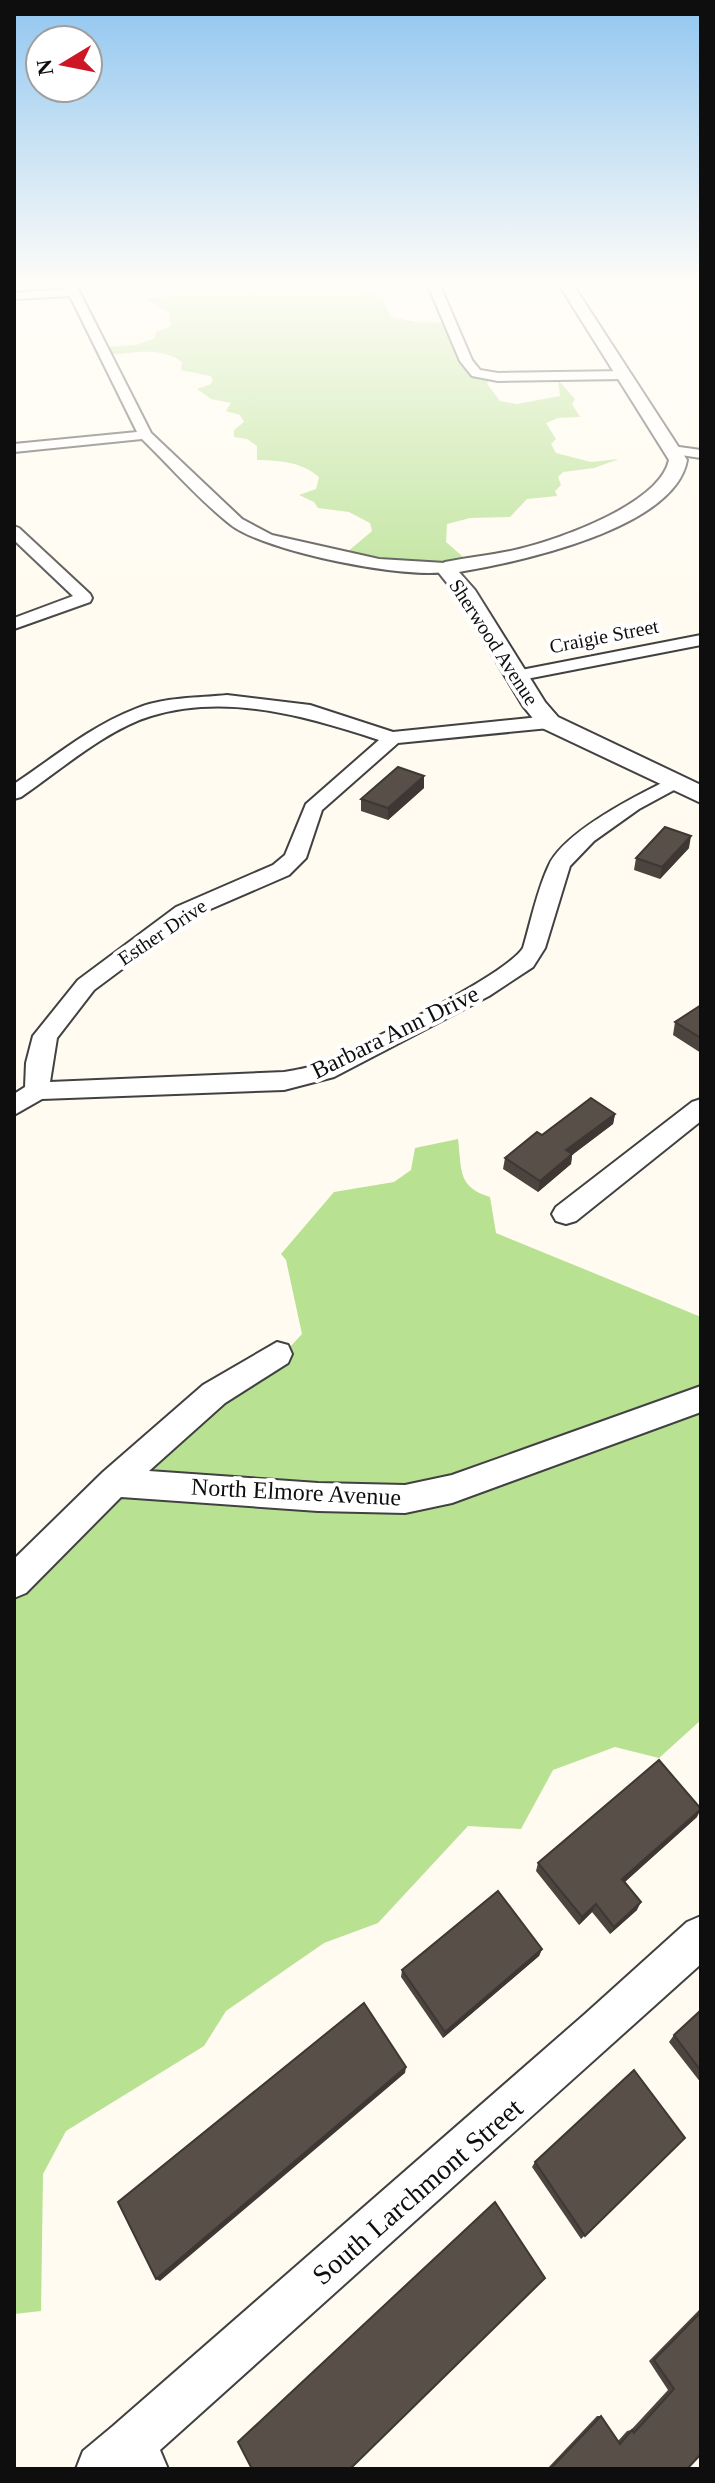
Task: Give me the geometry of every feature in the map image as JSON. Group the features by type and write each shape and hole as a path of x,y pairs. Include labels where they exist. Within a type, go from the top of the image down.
{"street":[{"name":"Sherwood Avenue","path":"127,399 145,435 156,448 250,532 267,539 379,564 445,568 464,590 535,706 549,722 701,795"},
{"path":"445,568 526,553 617,518 672,482 680,468 639,399"},
{"path":"14,448 145,435"},
{"path":"672,450 701,454"},
{"path":"14,531 84,598 14,624"},
{"name":"Craigie Street","path":"516,676 701,640"},
{"path":"14,793 102,733 143,712 178,705 227,701 285,707 310,711 392,738 549,722"},
{"name":"Esther Drive","path":"37,1091 38,1063 45,1036 60,1013 86,985 184,912 259,881 288,864 295,858 313,808 392,738"},
{"name":"Barbara Ann Drive","path":"37,1091 284,1081 325,1071 350,1059 481,991 525,962 534,948 560,864 587,837 632,805 677,783"},
{"path":"14,1106 37,1091"},
{"path":"566,1214 701,1108"},
{"path":"14,1582 114,1482 214,1394 277,1354"},
{"name":"North Elmore Avenue","path":"114,1482 318,1497 405,1499 452,1489 701,1399"},
{"name":"South Larchmont Street","path":"125,2460 701,1936"}],"green space":[{"path":"211,399 498,399 517,404 545,399 575,399 572,404 580,417 558,418 546,423 556,439 551,444 556,453 591,462 619,459 594,468 563,472 558,477 561,485 555,491 557,496 527,499 510,517 470,518 447,524 446,542 470,563 421,568 346,553 372,531 370,523 349,512 318,508 314,502 299,495 316,489 319,477 290,463 257,460 257,446 247,439 234,437 234,430 244,422 240,415 226,411 231,403"},
{"path":"458,1139 463,1176 472,1188 490,1197 496,1233 701,1317 701,1720 659,1758 615,1747 553,1770 521,1829 468,1826 378,1923 324,1943 226,2011 204,2046 66,2131 43,2174 41,2311 14,2314 14,1581 139,1466 274,1364 302,1334 286,1260 281,1254 334,1192 394,1182 411,1170 415,1148"}],"building":[{"path":"398,767 424,776 388,808 361,799"},
{"path":"665,827 691,836 662,867 636,858"},
{"path":"701,1005 701,1038 675,1022"},
{"path":"591,1098 615,1114 566,1150 572,1154 540,1181 505,1158 537,1132 542,1135"},
{"path":"659,1760 701,1809 622,1879 641,1902 614,1927 596,1904 582,1917 538,1863"},
{"path":"498,1891 542,1949 445,2032 402,1970"},
{"path":"364,2003 406,2067 156,2279 118,2202"},
{"path":"701,2010 701,2071 674,2035"},
{"path":"634,2070 685,2138 585,2236 535,2162"},
{"path":"495,2202 545,2278 350,2469 252,2469 238,2442"},
{"path":"701,2312 701,2454 687,2469 550,2469 601,2416 620,2444 632,2430 634,2433 674,2389 654,2360"}]}
